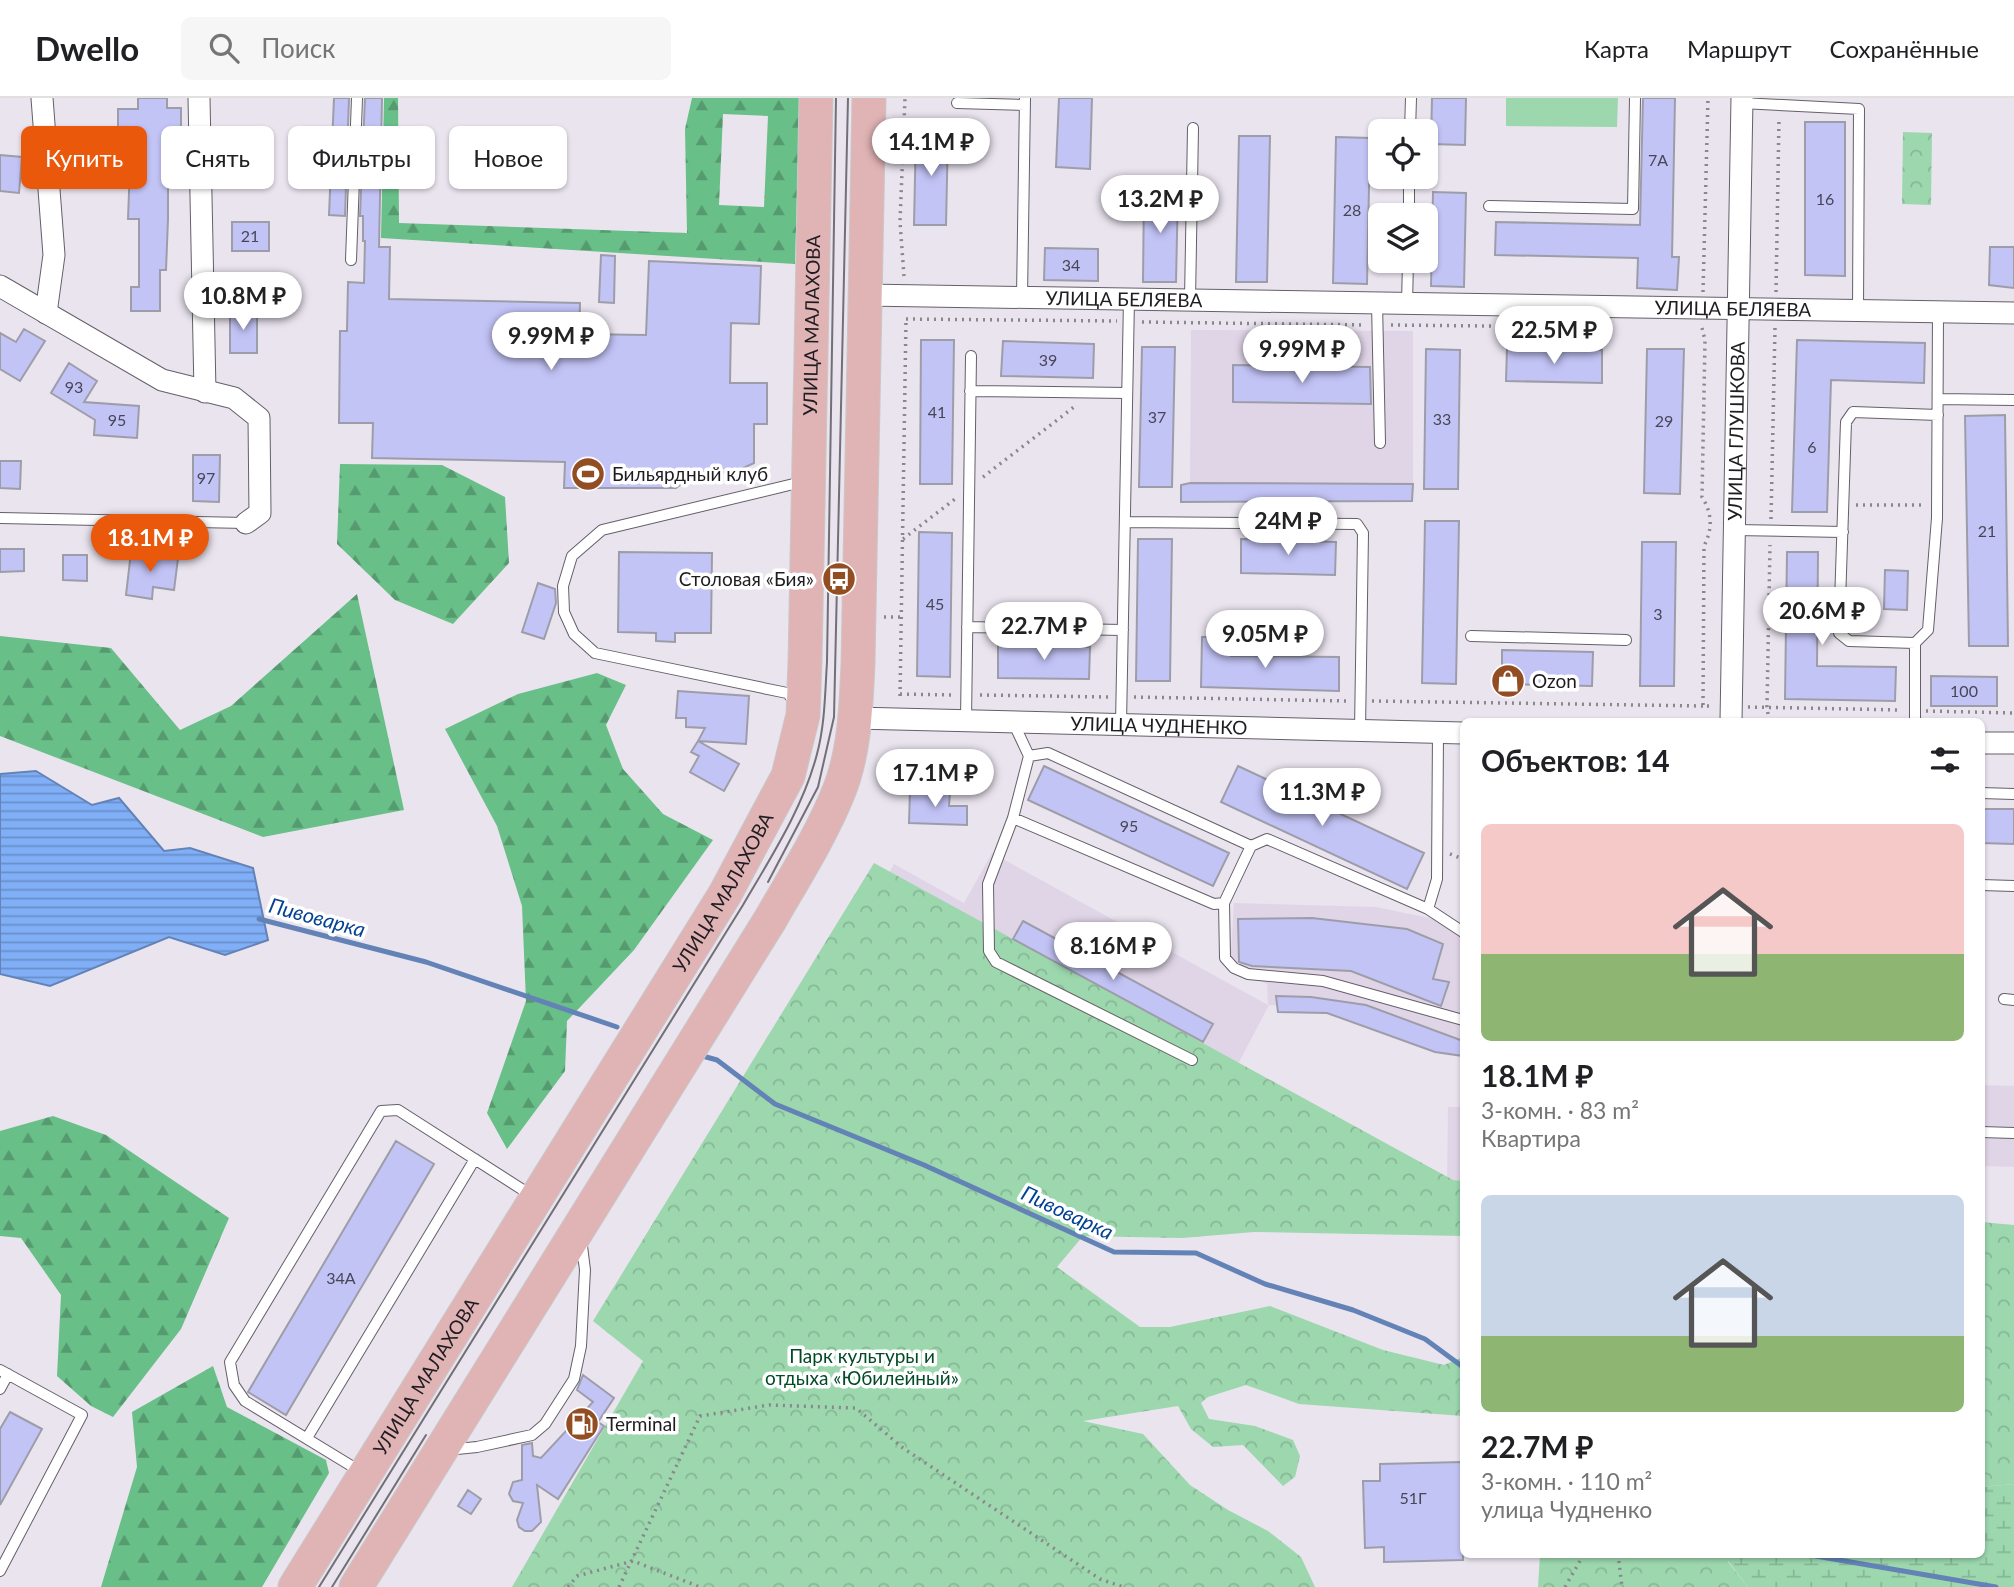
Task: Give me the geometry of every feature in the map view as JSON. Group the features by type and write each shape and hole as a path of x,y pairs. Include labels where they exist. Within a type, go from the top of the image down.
{"main road":[{"name":"УЛИЦА МАЛАХОВА","path":"295,1587 724,894 776,803 797,748 803,715 816,98"},
{"path":"356,1587 770,920 823,827 840,790 855,718 869,98"}],"street":[{"path":"42,98 54,255 46,313"},
{"path":"199,98 205,392"},
{"name":"УЛИЦА ГЛУШКОВА","path":"1731,714 1742,101"},
{"path":"0,286 162,380 234,398 259,418 260,513 246,523"},
{"name":"УЛИЦА БЕЛЯЕВА","path":"865,295 1377,303 1775,320 1858,311 2014,313"},
{"name":"УЛИЦА ЧУДНЕНКО","path":"855,718 1460,733"},
{"path":"1985,743 2014,743"}],"lane":[{"path":"351,260 357,98"},
{"path":"1410,119 1411,98"},
{"path":"1489,206 1633,209 1635,98"},
{"path":"1742,101 1854,106 1861,113 1858,311"},
{"path":"957,103 1025,102 1021,298"},
{"path":"1190,300 1193,128"},
{"path":"1407,304 1408,273"},
{"path":"1121,724 1129,299"},
{"path":"1377,303 1380,443"},
{"path":"1915,716 1915,643 1928,630 1937,504 1938,312"},
{"path":"966,721 971,356"},
{"path":"970,391 1127,393"},
{"path":"1938,399 2014,400"},
{"path":"1915,643 1849,641 1839,633 1846,422 1853,412 1938,415"},
{"path":"803,715 797,703 787,694 595,653 573,634 564,612 563,586 572,556 602,530 809,481"},
{"path":"0,518 246,523"},
{"path":"1125,522 1357,524 1363,533 1360,730"},
{"path":"1734,530 1843,532"},
{"path":"967,627 1123,630"},
{"path":"1471,636 1626,640"},
{"path":"1013,722 1028,756 1013,818 988,884 989,951 996,962 1192,1060"},
{"path":"1428,909 1437,879 1438,732"},
{"path":"1028,756 1048,753 1251,846"},
{"path":"1985,793 2014,794"},
{"path":"1013,818 1214,904 1224,904"},
{"path":"1460,930 1428,909 1267,839 1251,846 1224,904 1225,958 1234,968 1248,974 1322,981 1460,1019"},
{"path":"1985,885 2014,886"},
{"path":"365,1474 245,1401 234,1385 230,1362 381,1111 398,1110 536,1198"},
{"path":"1985,1132 2014,1133"},
{"path":"307,1438 475,1159"},
{"path":"441,1451 477,1447 532,1435 545,1424 574,1379 581,1346 585,1270 580,1227"},
{"path":"0,1390 4,1372 82,1415 0,1571"}],"path":[{"path":"900,719 906,296 900,222 905,98"},
{"path":"1703,706 1704,546 1711,525 1708,506 1702,496 1705,341 1702,318 1708,98"},
{"path":"1769,718 1779,104"},
{"path":"1702,318 1775,320"},
{"path":"906,319 1594,327"},
{"path":"903,539 1092,393"},
{"path":"1844,505 1937,504"},
{"path":"878,617 901,617"},
{"path":"900,694 1703,706 1731,714 1767,707 1915,716 2014,713"},
{"path":"619,1587 700,1416 769,1405 856,1408 903,1448 951,1481 1100,1579 1123,1587"},
{"path":"1565,1587 1582,1558"},
{"path":"1618,1558 1622,1587"},
{"path":"568,1587 577,1576 633,1561 700,1587"}],"shaded area":[{"path":"1191,330 1413,331 1413,484 1190,483"},
{"path":"992,853 1268,1005 1267,984 1230,967 1234,903 1376,907 1460,924 1460,1052 1341,1011 1269,1005 1193,1150 860,927 894,864 964,903"},
{"path":"1985,1085 2014,1086 2014,1167 1985,1166"},
{"path":"1448,1107 1460,1107 1460,1183 1447,1183"}],"green space":[{"path":"384,98 398,98 398,126 383,126"},
{"path":"692,98 800,98 795,264 381,238 382,189 399,189 399,223 687,233 685,129","holes":["723,114 768,116 764,207 719,205"]},
{"path":"1506,98 1618,98 1617,127 1506,126"},
{"path":"1903,132 1932,133 1931,205 1902,204"},
{"path":"340,464 442,465 505,497 509,563 453,624 395,600 337,544"},
{"path":"357,594 404,810 263,837 0,736 0,636 111,648 180,730 231,706"},
{"path":"597,673 626,685 606,725 623,769 663,814 713,840 634,950 567,1021 565,1071 507,1149 487,1113 526,1001 522,906 497,826 445,729 518,694"},
{"name":"Парк культуры и отдыха «Юбилейный»","path":"874,863 1453,1180 1460,1181 1460,1236 1254,1232 1182,1238 1083,1236 1057,1267 1140,1327 1170,1327 1270,1306 1383,1350 1444,1365 1460,1358 1460,1416 1299,1404 1246,1385 1208,1397 1201,1403 1209,1419 1255,1426 1293,1440 1300,1456 1295,1477 1283,1486 1243,1445 1213,1447 1191,1429 1178,1406 1083,1421 1143,1434 1190,1485 1228,1510 1268,1531 1301,1557 1315,1587 512,1587 643,1361 593,1321"},
{"path":"53,1116 106,1135 229,1218 181,1329 113,1417 91,1406 57,1376 61,1295 21,1238 0,1236 0,1131"},
{"path":"1985,1222 2014,1225 2014,1484 1985,1487"},
{"path":"213,1366 227,1407 326,1460 329,1473 262,1587 101,1587 137,1467 132,1412"},
{"path":"2014,1484 2014,1587 1748,1587 1728,1561 1730,1558 1985,1558 1985,1487"},
{"path":"1540,1558 1730,1558 1728,1562 1748,1587 1538,1587"}],"water":[{"path":"36,771 92,805 119,798 164,851 190,848 253,868 268,940 225,955 169,937 50,986 0,974 0,774"}],"building":[{"path":"138,98 167,98 167,108 181,108 181,126 161,126 161,189 168,189 168,219 166,270 160,270 160,311 131,311 131,287 139,287 139,219 128,219 129,189 147,189 147,126 118,126 118,109 138,109"},
{"path":"334,98 349,98 348,126 333,126"},
{"path":"365,98 382,98 381,126 364,126"},
{"path":"1059,98 1092,98 1090,169 1056,167"},
{"path":"1432,98 1466,98 1465,145 1438,144 1438,119 1432,119"},
{"path":"1643,98 1675,98 1672,257 1679,257 1677,290 1637,288 1638,258 1495,255 1496,222 1640,225"},
{"path":"1805,122 1845,122 1845,276 1805,275"},
{"path":"916,131 948,132 946,225 914,225"},
{"path":"1239,136 1270,136 1267,282 1236,282"},
{"path":"1336,137 1368,138 1367,284 1333,283"},
{"path":"0,155 21,157 19,193 0,191"},
{"path":"1144,187 1178,188 1176,282 1143,282"},
{"path":"330,189 346,189 345,216 329,215"},
{"path":"361,189 380,189 379,247 390,247 389,299 580,303 579,334 646,335 649,261 761,266 759,324 731,323 730,383 767,383 767,424 754,424 754,463 735,472 696,473 676,488 564,488 565,462 372,458 373,423 339,423 340,331 347,331 348,282 364,283 365,241 363,216 360,216"},
{"path":"1433,192 1466,193 1464,287 1431,286 1431,273 1438,273 1438,203 1433,203"},
{"path":"232,222 269,222 269,251 232,251"},
{"path":"1990,247 2014,247 2014,288 1989,285"},
{"path":"1045,248 1098,249 1098,281 1044,280"},
{"path":"601,255 615,256 614,303 599,302"},
{"path":"230,312 257,312 257,353 230,353"},
{"path":"24,329 45,341 20,381 0,369 0,333 16,342"},
{"path":"921,340 954,340 952,484 920,484"},
{"path":"1797,340 1925,343 1924,383 1831,380 1827,512 1792,512"},
{"path":"1003,341 1094,344 1093,378 1001,376"},
{"path":"1142,347 1175,347 1172,487 1139,487"},
{"path":"1507,348 1602,350 1602,383 1506,381"},
{"path":"1426,349 1460,350 1458,489 1424,489"},
{"path":"1647,349 1684,349 1680,494 1644,493"},
{"path":"69,363 97,381 84,402 139,406 137,438 94,435 95,420 51,393"},
{"path":"1233,365 1370,367 1371,404 1233,402"},
{"path":"2005,415 2008,646 1969,646 1965,416"},
{"path":"193,455 220,455 219,502 193,501"},
{"path":"0,461 21,461 20,489 0,488"},
{"path":"1413,484 1412,501 1181,502 1181,485"},
{"path":"1425,521 1459,521 1456,684 1422,683"},
{"path":"919,532 952,533 950,677 917,676"},
{"path":"1138,539 1172,539 1170,681 1136,681"},
{"path":"1241,539 1336,542 1335,575 1241,573"},
{"path":"1642,542 1676,542 1674,686 1640,686"},
{"path":"0,549 24,549 24,571 0,572"},
{"path":"131,552 178,558 174,590 153,587 152,599 126,595"},
{"path":"619,552 712,553 711,633 675,633 675,642 656,641 656,633 618,632"},
{"path":"1787,552 1818,552 1817,666 1896,667 1895,701 1785,699"},
{"path":"63,555 87,555 87,581 63,580"},
{"path":"1885,570 1908,571 1907,610 1884,609"},
{"path":"538,583 555,589 556,603 544,639 522,632"},
{"path":"1202,637 1231,637 1231,656 1339,657 1339,691 1201,687"},
{"path":"998,645 1090,647 1089,679 998,678"},
{"path":"1502,650 1593,652 1592,686 1502,684"},
{"path":"1931,676 1997,677 1997,706 1931,706"},
{"path":"678,691 749,696 746,744 698,741 705,728 686,727 686,718 676,718"},
{"path":"698,741 739,764 724,791 690,772 699,756 691,752"},
{"path":"1044,766 1229,853 1213,886 1028,800"},
{"path":"1238,766 1424,853 1407,889 1221,802"},
{"path":"910,790 950,791 949,806 967,806 967,825 909,823"},
{"path":"1985,809 2014,809 2014,844 1985,843"},
{"path":"1312,918 1407,929 1443,944 1433,979 1449,982 1441,1006 1351,971 1252,966 1239,962 1238,919"},
{"path":"1023,921 1213,1024 1203,1042 1013,939"},
{"path":"1276,996 1311,997 1366,1005 1460,1040 1460,1056 1435,1052 1327,1013 1278,1012"},
{"path":"396,1141 434,1164 286,1415 248,1392"},
{"path":"583,1375 614,1398 598,1422 604,1426 558,1499 537,1485 541,1522 532,1531 525,1531 519,1527 517,1520 523,1503 513,1501 509,1494 513,1482 522,1480 522,1445 532,1443 533,1456 541,1458 593,1402 577,1390"},
{"path":"10,1412 42,1429 0,1505 0,1429"},
{"path":"1460,1462 1460,1558 1463,1560 1384,1562 1384,1547 1365,1548 1363,1481 1380,1481 1380,1464"},
{"path":"468,1490 481,1499 471,1514 458,1506"}],"waterway":[{"name":"Пивоварка","path":"259,919 426,962 617,1027"},
{"name":"Пивоварка","path":"699,1055 717,1060 775,1104 924,1165 1114,1252 1196,1253 1265,1284 1353,1310 1425,1339 1460,1365"},
{"name":"Пивоварка","path":"1827,1558 1996,1587"}],"tram line":[{"path":"319,1587 743,905 785,832 811,774 822,731 827,662 836,98"},
{"path":"768,882 818,787 834,717 848,98"},
{"path":"332,1587 426,1435"}],"place":[{"name":"Бильярдный клуб","path":"588,474"},
{"name":"Столовая «Бия»","path":"839,579"},
{"name":"Ozon","path":"1508,681"},
{"name":"Terminal","path":"582,1424"}]}
